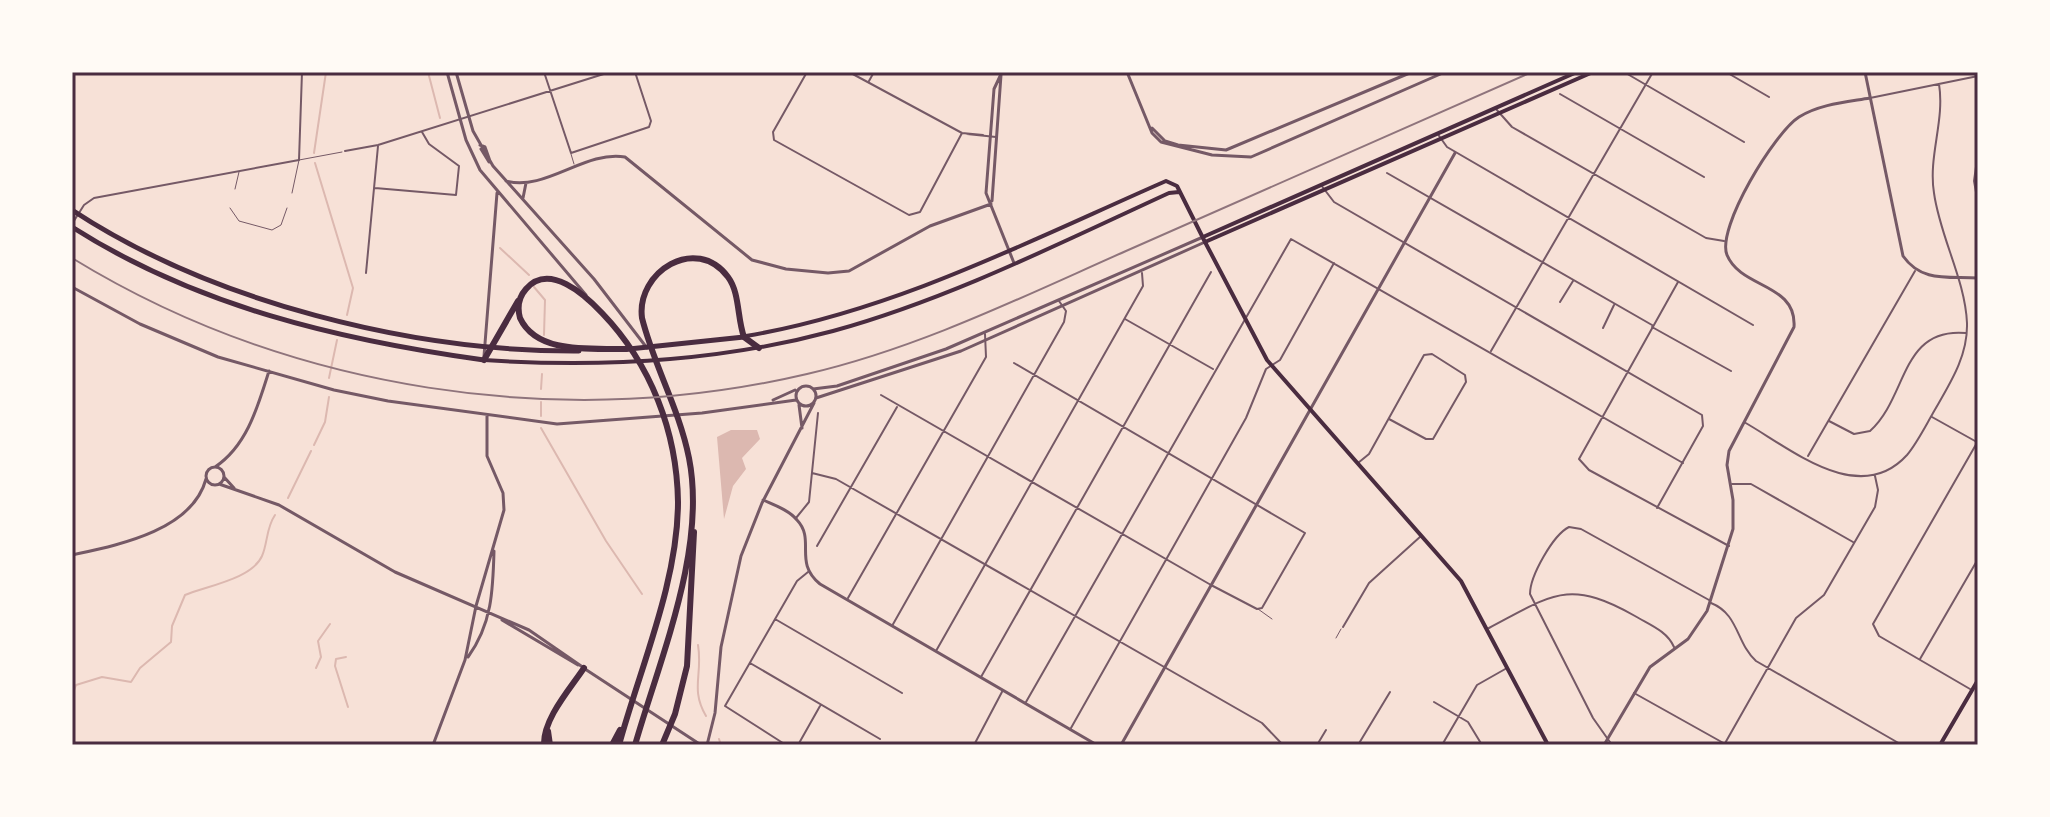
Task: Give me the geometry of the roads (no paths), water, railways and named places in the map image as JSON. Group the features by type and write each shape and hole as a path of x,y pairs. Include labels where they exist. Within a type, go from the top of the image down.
{"highway":[{"path":"75,212 164,262 228,289 386,330 488,346 627,349 744,337"},
{"path":"72,225 151,272 231,305 398,347 484,360 488,346 522,294 538,280 552,278 566,284 600,310 647,375 669,432 677,483 676,539 619,745"},
{"path":"662,745 671,723 690,640 695,558 690,461 683,429 641,311 647,285 668,264 695,258 713,264 728,277 744,337 759,348"},
{"path":"522,294 520,318 537,337 574,347 627,349"},
{"path":"635,745 686,564 692,520"},
{"path":"547,745 547,728 584,668"},
{"path":"612,745 627,716"}],"main road":[{"path":"1204,240 1440,139 1577,72"},
{"path":"1204,240 1437,133 1593,72"},
{"path":"744,337 862,308 1008,250 1166,181 1175,184 1243,319 1271,365 1461,581 1548,745"},
{"path":"484,360 638,363 759,348 871,320 1014,263 1169,193 1181,193"},
{"path":"1940,745 1978,680"}],"street":[{"path":"72,225 75,212 100,197 299,160 302,72"},
{"path":"447,72 469,151 481,172 600,310"},
{"path":"456,72 469,117 491,164 636,332 660,368"},
{"path":"544,72 571,153 649,127 651,121 635,72"},
{"path":"345,151 422,132 610,72"},
{"path":"785,72 806,73 773,132 774,140 909,215 920,212 964,134"},
{"path":"849,72 964,134 996,137"},
{"path":"869,82 874,72"},
{"path":"1127,72 1156,138 1173,148 1255,156 1445,72"},
{"path":"1150,125 1165,141 1226,150 1412,72"},
{"path":"1624,72 1744,142"},
{"path":"1491,352 1653,72"},
{"path":"1726,72 1769,97"},
{"path":"1865,72 1899,246 1916,270 1932,277 1978,278"},
{"path":"1002,73 994,89 986,193 1014,263"},
{"path":"991,204 1002,73"},
{"path":"1604,745 1652,664 1694,633 1710,602 1729,546 1734,511 1728,455 1792,334 1795,319 1784,297 1734,266 1724,241 1727,227 1785,129 1820,108 1978,76"},
{"path":"1744,422 1846,476 1874,475 1905,457 1956,373 1967,333 1965,310 1933,189 1942,111 1939,84"},
{"path":"1560,94 1704,177"},
{"path":"1497,110 1512,127 1706,238 1724,241"},
{"path":"375,188 456,195 459,166 426,141 422,132"},
{"path":"1437,133 1455,153 1753,325"},
{"path":"366,273 378,145"},
{"path":"1121,745 1455,153"},
{"path":"1978,153 1974,181 1978,203"},
{"path":"506,181 526,183 613,156 632,159 752,260 776,267 828,273 858,268 930,226 991,204"},
{"path":"481,172 491,164"},
{"path":"1387,173 1731,371"},
{"path":"523,199 526,183"},
{"path":"1321,184 1334,202 1627,371 1704,419 1657,508"},
{"path":"488,346 497,191"},
{"path":"1026,703 1287,241 1296,239 1683,463"},
{"path":"72,287 184,344 269,371 353,394 557,424 702,413 766,403 798,402 807,407 815,400 934,361 987,339 1141,272 1204,240"},
{"path":"766,403 804,386 825,389 891,368 984,333 1204,240"},
{"path":"1070,729 1246,418 1257,385 1271,365 1280,360 1335,262"},
{"path":"1807,458 1916,270"},
{"path":"936,651 1143,286 1141,272"},
{"path":"981,677 1211,272"},
{"path":"1560,302 1574,280"},
{"path":"1678,282 1579,456 1587,468 1729,546"},
{"path":"892,626 1065,320 1063,307 1058,300"},
{"path":"1603,328 1614,303"},
{"path":"1125,319 1215,370"},
{"path":"847,600 986,357 987,339 984,333"},
{"path":"1829,421 1854,434 1870,431 1925,341 1939,333 1967,333"},
{"path":"1358,463 1369,454 1426,354 1459,369 1466,377 1435,437 1426,439 1389,419"},
{"path":"881,395 1211,585 1258,609 1263,607 1305,533 1014,363"},
{"path":"72,555 166,526 184,514 202,493 224,476 228,457 256,411 269,371"},
{"path":"798,389 802,428"},
{"path":"206,479 279,505 395,572 541,637 704,745 712,730 717,666 734,579 763,500 815,400 813,389"},
{"path":"817,546 898,405"},
{"path":"796,518 809,502 818,413"},
{"path":"433,745 465,660 476,606 505,502 487,456 487,416"},
{"path":"1931,416 1978,442 1873,622 1876,634 1972,690"},
{"path":"202,493 208,470 228,457"},
{"path":"215,467 240,493"},
{"path":"812,473 830,476 1165,667 1269,728 1283,745"},
{"path":"1634,693 1725,745 1796,618 1824,595 1876,503 1874,475"},
{"path":"1730,485 1751,484 1854,542"},
{"path":"763,500 796,518 803,527 808,572 847,600 1097,745"},
{"path":"1612,745 1530,591 1559,534 1573,527 1710,602 1730,616 1748,653 1768,668 1902,745"},
{"path":"1343,627 1369,583 1422,536"},
{"path":"465,660 477,644 489,612 494,588 496,538"},
{"path":"1919,660 1978,559"},
{"path":"786,745 726,710 726,703 797,581 808,572"},
{"path":"1488,628 1535,604 1565,593 1595,596 1664,633 1675,648"},
{"path":"775,619 902,693"},
{"path":"750,663 880,739"},
{"path":"1442,745 1479,683 1508,667"},
{"path":"974,745 1003,690"},
{"path":"1358,745 1390,692"},
{"path":"1434,702 1471,725 1482,745"},
{"path":"798,745 821,705"},
{"path":"1317,745 1326,730"}],"lane":[{"path":"292,193 299,160 345,151"},
{"path":"571,153 575,166"},
{"path":"235,189 240,171"},
{"path":"230,208 239,221 272,230 281,225 287,208"},
{"path":"1258,609 1272,619"},
{"path":"1336,638 1343,627"}],"waterway":[{"path":"314,153 326,72"},
{"path":"428,72 440,118"},
{"path":"315,163 353,288 347,315"},
{"path":"500,248 529,275"},
{"path":"534,287 545,300 544,335"},
{"path":"329,378 337,340"},
{"path":"541,389 542,374"},
{"path":"314,445 325,422 329,397"},
{"path":"541,402 541,416"},
{"path":"541,428 606,541 642,594"},
{"path":"288,498 311,451"},
{"path":"72,696 76,685 102,677 131,682 140,668 171,642 172,626 185,595 228,581 257,564 275,515"},
{"path":"316,668 321,657 318,641 330,624"},
{"path":"698,645 699,698 706,716"},
{"path":"346,657 336,659 335,666 348,707"},
{"path":"719,739 721,745"}],"railway":[{"path":"72,258 156,304 244,340 335,368 428,388 523,398 618,399 713,391 807,374 930,336 1532,72"}]}
